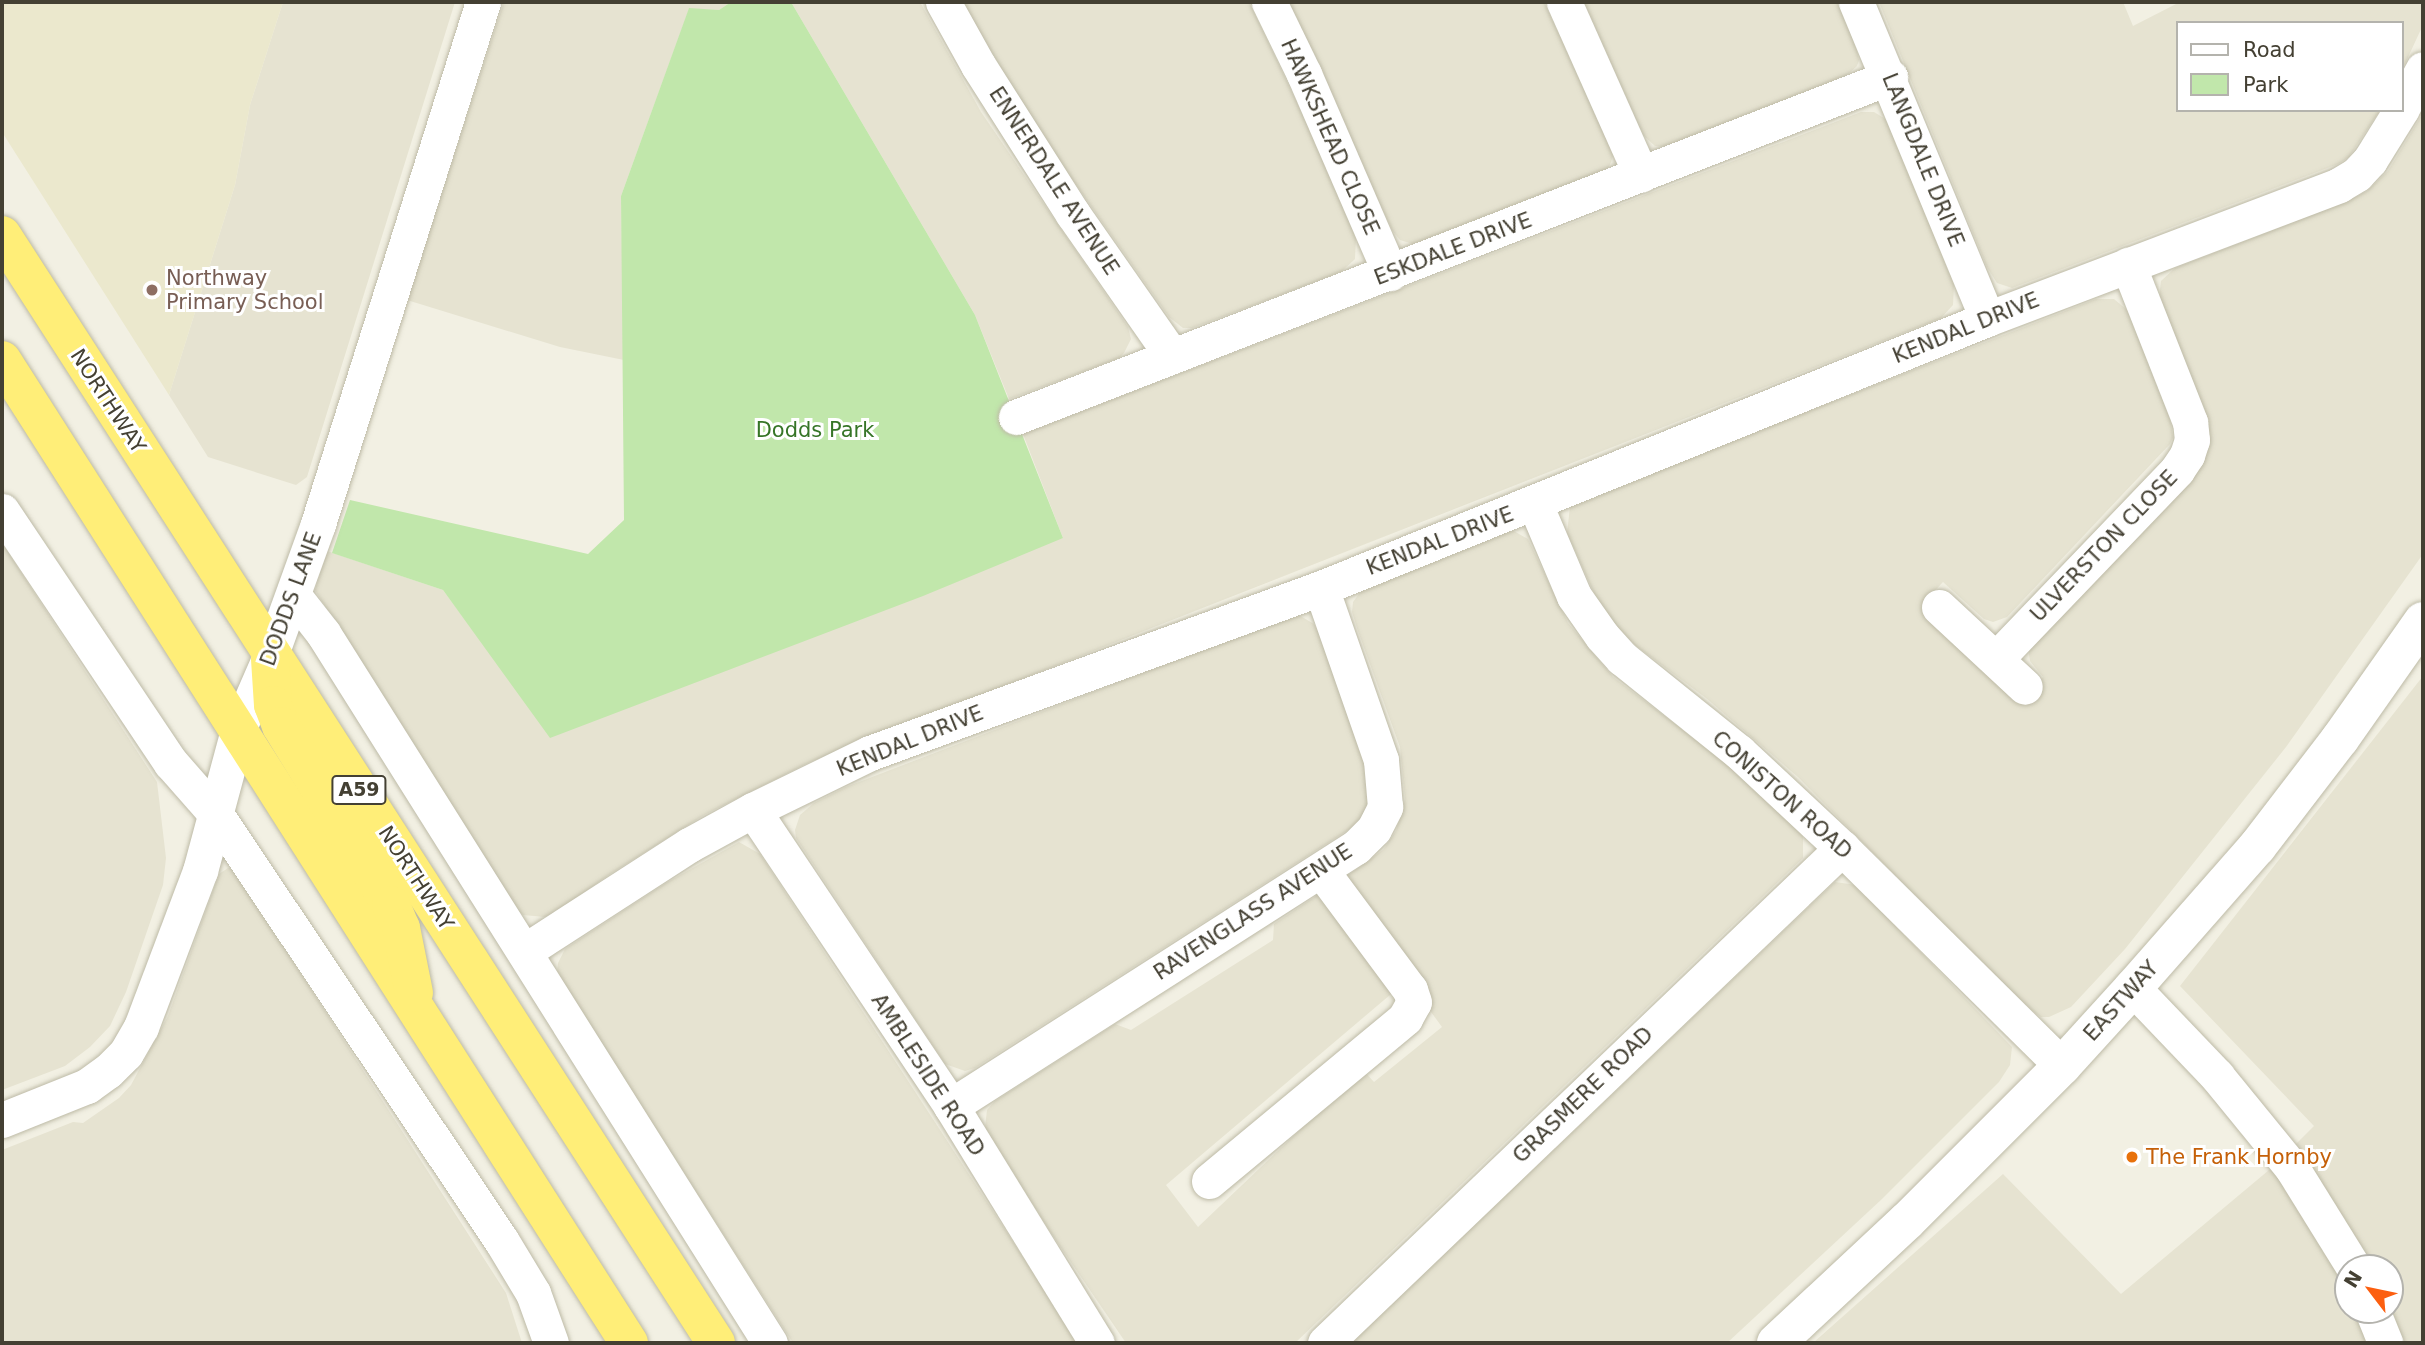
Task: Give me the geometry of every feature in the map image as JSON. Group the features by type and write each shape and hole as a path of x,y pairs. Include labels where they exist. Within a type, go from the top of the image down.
{"highway":[{"name":"NORTHWAY","path":"2,235 716,1343"},
{"path":"2,360 629,1343"},
{"path":"271,654 269,682 273,705 281,726 391,905 401,928 419,1016"}],"street":[{"name":"DODDS LANE","path":"2,1120 87,1086 108,1071 126,1053 141,1027 200,871 238,730 293,596 483,2"},
{"name":"ENNERDALE AVENUE","path":"943,2 978,65 1073,214 1172,356"},
{"name":"HAWKSHEAD CLOSE","path":"1269,2 1304,74 1390,273"},
{"path":"1564,2 1641,175"},
{"name":"LANGDALE DRIVE","path":"1856,2 1987,319"},
{"name":"KENDAL DRIVE","path":"2404,105 2423,69"},
{"name":"ESKDALE DRIVE","path":"1016,417 1889,77"},
{"name":"KENDAL DRIVE","path":"525,951 689,845 753,810 870,753 1321,588 1535,504 1987,319 2339,185 2357,174 2370,160 2400,112"},
{"name":"ULVERSTON CLOSE","path":"1996,660 2177,470 2187,455 2192,440 2190,422 2128,265"},
{"name":"CONISTON ROAD","path":"1535,504 1574,596 1602,636 1636,670 1739,752 1842,848 2062,1066"},
{"path":"2,511 171,763 215,813 501,1240 533,1293 551,1343"},
{"name":"RAVENGLASS AVENUE","path":"951,1106 1321,870 1356,847 1374,829 1385,807 1381,761 1321,588"},
{"path":"293,596 323,633 770,1343"},
{"path":"1939,607 2025,687"},
{"name":"EASTWAY","path":"1776,1343 1908,1220 2062,1066 2133,988 2265,837 2347,729 2423,621"},
{"name":"AMBLESIDE ROAD","path":"753,810 951,1106 1097,1343"},
{"name":"GRASMERE ROAD","path":"1325,1343 1842,848"},
{"path":"1209,1181 1405,1018 1414,1002 1410,990 1321,870"},
{"path":"2133,988 2217,1076 2285,1158 2346,1254"},
{"path":"2378,1324 2385,1343"}],"shaded area":[{"name":"Northway Primary School","path":"2,2 283,2 250,105 235,185 169,395 2,132"},
{"path":"283,2 455,2 307,477 296,485 208,457 169,395 235,185 250,105"},
{"path":"504,2 731,2 719,10 689,9 621,196 624,360 560,347 407,300"},
{"path":"791,2 920,2 981,112 1128,327 1131,339 1119,358 1009,399 975,315"},
{"path":"962,2 1249,2 1330,172 1356,237 1355,259 1341,272 1192,328 1183,328 1169,317 1037,129"},
{"path":"1286,2 1544,2 1605,135 1613,156 1608,169 1416,245 1400,240 1392,230"},
{"path":"1584,2 1837,2 1855,43 1859,60 1857,66 1845,77 1664,147 1655,146 1643,135"},
{"path":"1879,2 2123,2 2133,26 2180,2 2423,2 2423,25 2404,66 2404,21 2176,21 2176,112 2379,112 2349,157 2338,164 2012,288 1997,283 1987,267"},
{"path":"1861,112 1874,112 1887,120 1954,285 1953,305 1941,318 810,762 704,815 607,876 559,911 545,917 523,915 511,905 315,590 327,551 443,590 480,640 1063,538 1023,434"},
{"path":"2423,113 2423,554 2286,747 2125,949 2071,1007 2049,1017 2041,1017 2025,1006 1798,777 1706,698 1635,645 1616,626 1599,604 1567,533 1570,507 1575,502 2096,299 2114,299 2127,310 2170,418 2173,437 2170,444 2007,617 1993,622 1984,619 1943,582 1927,599 2020,700 2043,677 2030,661 2028,648 2207,432 2206,413 2159,299 2161,281 2175,268 2348,201 2367,191 2388,171"},
{"path":"1503,530 1512,530 1528,539 1568,623 1613,677 1720,758 1796,827 1803,836 1803,858 1295,1343 1126,1343 1049,1230 985,1128 987,1110 995,1101 1115,1024 1131,1030 1273,940 1274,924 1325,890 1397,989 1166,1185 1198,1227 1363,1070 1374,1082 1442,1027 1337,883 1383,850 1396,831 1405,799 1400,747 1358,631 1352,612 1353,602 1367,583"},
{"path":"2,543 157,782 166,858 163,885 126,992 110,1026 90,1047 65,1066 2,1090"},
{"path":"1297,614 1314,624 1321,637 1363,757 1369,792 1367,809 1356,825 975,1068 965,1071 945,1064 796,838 795,830 800,815 814,803 846,787"},
{"path":"2423,676 2423,1343 1813,1343 2003,1174 2121,1294 2275,1165 2314,1126 2180,986"},
{"path":"739,842 760,854 1079,1343 793,1343 557,974 558,963 565,949 666,883"},
{"path":"233,868 506,1293 522,1343 2,1343 2,1150 73,1122 83,1123 119,1098 131,1085 168,1016 219,874"},
{"path":"1835,882 1856,885 2012,1047 2010,1065 1999,1082 1882,1199 1727,1343 1351,1343"}],"green space":[{"name":"Dodds Park","path":"731,2 791,2 975,315 1063,538 923,596 550,738 443,590 332,553 350,500 588,554 624,520 621,196 689,8 719,10"}],"place":[{"name":"Northway Primary School","path":"152,290"},
{"name":"The Frank Hornby","path":"2132,1157"}]}
